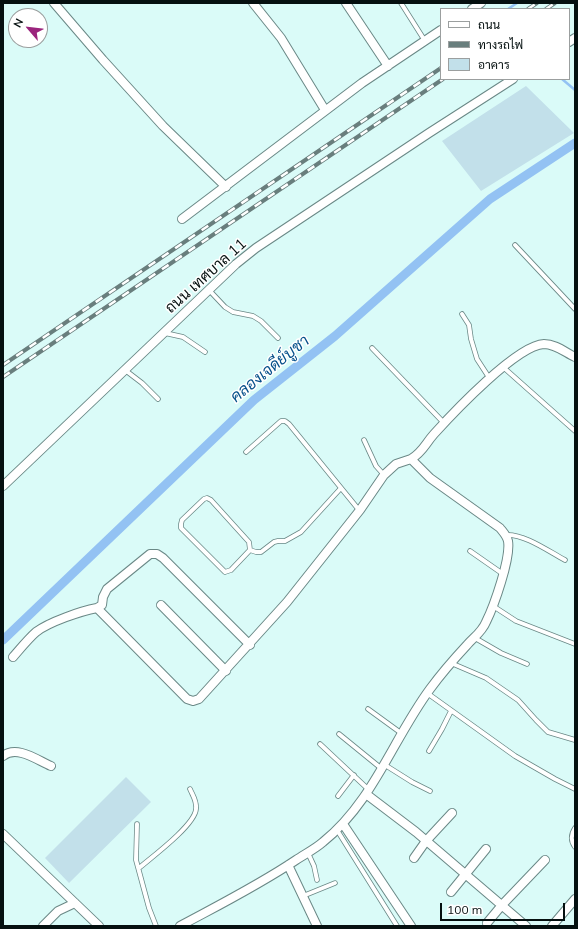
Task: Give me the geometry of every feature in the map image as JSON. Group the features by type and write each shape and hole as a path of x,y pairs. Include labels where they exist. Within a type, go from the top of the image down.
{"street":[{"path":"54,3 163,126 226,186"},
{"path":"253,3 281,38 325,110"},
{"path":"346,3 388,66"},
{"path":"182,220 325,110 440,31"},
{"name":"ถนน เทศบาล 11","path":"3,486 208,290 256,248 511,80"},
{"path":"97,608 187,699 193,701 199,699 288,602 360,510 384,475 396,464 411,459 419,454 428,440 461,405 508,363 534,346 545,344 555,346 575,358"},
{"path":"180,926 308,853 337,830 368,792 427,693 451,663 481,633 503,574 508,553 506,535 500,528 430,478 411,459"},
{"path":"13,657 36,633 44,628 102,605 103,597 107,589 150,554 157,554 163,558 250,645"},
{"path":"161,606 226,671"},
{"path":"3,756 13,751 20,752 51,766"},
{"path":"368,792 526,926"},
{"path":"414,858 426,841 452,813"},
{"path":"343,824 411,926"},
{"path":"3,834 99,926"},
{"path":"451,892 486,849"},
{"path":"487,923 545,860"},
{"path":"288,865 317,926"},
{"path":"552,926 575,899"},
{"path":"42,926 58,911 75,903"}],"lane":[{"path":"401,3 425,41"},
{"path":"515,245 575,309"},
{"path":"208,290 232,312 253,316 261,321 278,338"},
{"path":"462,314 469,325 471,339 477,359 490,379"},
{"path":"165,332 183,337 205,352"},
{"path":"372,348 444,423"},
{"path":"503,368 575,431"},
{"path":"125,370 142,383 158,399"},
{"path":"246,452 281,421 285,421 360,510"},
{"path":"364,440 376,466 384,475"},
{"path":"250,550 261,552 278,540 285,541 301,532 341,488"},
{"path":"207,498 211,500 249,542 250,550 231,570 225,572 181,528 182,520 204,499 207,498"},
{"path":"506,535 514,534 565,560"},
{"path":"470,551 503,574"},
{"path":"492,606 516,621 575,644"},
{"path":"475,638 501,653 527,664"},
{"path":"451,663 486,678 518,700 548,732 575,740"},
{"path":"427,693 515,756 575,789"},
{"path":"368,709 402,734"},
{"path":"429,751 451,711"},
{"path":"339,734 384,767 430,791"},
{"path":"320,744 354,775 368,792"},
{"path":"338,796 354,775"},
{"path":"139,868 170,842 194,818 196,800 190,789"},
{"path":"137,824 136,860 149,908 156,926"},
{"path":"575,828 572,834 572,843 575,847"},
{"path":"337,830 397,926"},
{"path":"308,853 314,866 317,880"},
{"path":"303,896 335,884"}],"building":[{"path":"526,86 574,133 481,191 442,141"},
{"path":"126,777 151,802 69,883 45,858"}],"waterway":[{"path":"510,8 517,3"},
{"path":"563,80 575,90"},
{"name":"คลองเจดีย์บูชา","path":"3,640 254,400 335,336 490,199 575,143"}],"railway":[{"path":"530,8 537,3"},
{"path":"548,8 555,3"},
{"path":"3,365 440,69"},
{"path":"3,377 442,80"}]}
